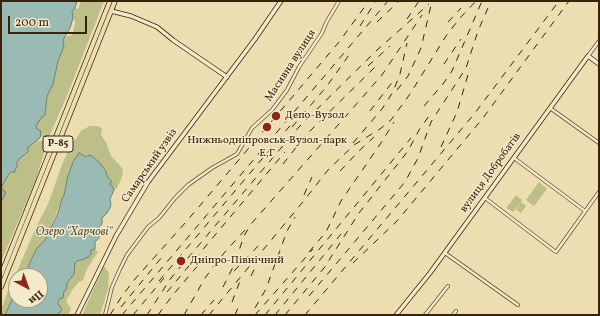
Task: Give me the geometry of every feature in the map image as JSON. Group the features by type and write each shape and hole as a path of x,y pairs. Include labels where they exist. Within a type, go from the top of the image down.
{"main road":[{"name":"Р-85","path":"1,275 110,1"},
{"name":"Р-85","path":"1,287 115,1"}],"street":[{"name":"Самарський узвіз","path":"77,315 116,236 145,186 162,160 259,34 281,1"},
{"name":"Масивна вулиця","path":"105,315 112,287 120,269 127,256 148,227 159,218 188,185 212,168 237,154 252,128 272,110 287,90 299,67 322,33 339,1"},
{"path":"110,11 131,16 157,27 173,40 227,77"},
{"name":"вулиця Добробатів","path":"396,315 445,253 599,41"},
{"path":"588,56 599,64"},
{"path":"550,108 599,143"},
{"path":"514,158 585,211"},
{"path":"485,198 556,252 599,192"},
{"path":"445,253 518,305"},
{"path":"425,315 448,286"},
{"path":"452,315 456,311"}],"green space":[{"path":"81,1 104,1 67,96 49,137 44,138 41,136 41,132 37,130 36,126 45,115 47,96 53,84 58,61 64,46 63,40 65,37 72,35 75,21 72,11 75,8 78,9"},
{"path":"90,126 102,128 101,135 106,142 111,156 123,169 120,182 114,190 109,183 106,171 99,162 92,156 86,157 79,154 73,162 64,195 45,240 37,248 28,268 19,268 36,227 48,204 63,162 69,149 82,130"},
{"path":"37,141 43,141 46,147 36,179 1,262 2,186 9,174 15,169 19,159 23,155 26,155 28,147"},
{"path":"539,182 547,189 534,206 526,200"},
{"path":"516,195 522,200 513,212 506,208"},
{"path":"521,202 526,206 521,213 516,210"},
{"path":"95,249 98,252 87,269 83,280 73,289 66,301 71,309 68,315 54,315 59,306 60,298 67,283 74,274 75,263 87,256 91,250"},
{"path":"104,266 109,273 108,289 100,315 82,315"},
{"path":"8,291 8,308 5,315 1,315 1,310"}],"water":[{"path":"1,1 77,1 75,8 72,11 73,18 70,28 63,40 64,46 58,61 53,84 47,96 45,115 36,126 37,129 41,131 40,138 28,147 28,152 19,159 16,164 18,166 15,172 11,172 9,174 2,186 2,190 5,191 5,195 1,202"},
{"name":"Озеро \"Харчові\"","path":"79,153 86,157 89,155 92,156 106,171 107,176 112,182 109,184 114,190 110,199 111,206 102,218 102,224 99,227 99,238 95,242 95,249 91,250 91,254 88,258 86,257 85,259 75,263 74,274 67,283 63,298 60,298 58,303 62,310 58,314 5,315 8,308 48,308 48,268 28,268 37,248 45,240 58,213 73,162"}],"railway":[{"path":"110,315 135,279 186,222 339,42 369,1"},
{"path":"360,26 376,1"},
{"path":"122,315 388,1"},
{"path":"377,22 399,1"},
{"path":"407,19 419,1"},
{"path":"397,90 408,76 421,48 432,1"},
{"path":"209,315 328,170 354,145 380,129 391,120 410,94 446,36 476,1"},
{"path":"424,106 452,71 482,1"},
{"path":"309,296 405,182 418,158 431,122 466,68 478,31 491,1"},
{"path":"305,315 475,113 559,1"},
{"path":"353,263 397,221 483,118 569,1"},
{"path":"147,315 171,278 298,128 376,51 429,4"},
{"path":"448,22 461,8"},
{"path":"223,287 234,265 244,236 251,224 382,75 422,15"},
{"path":"444,64 461,39"},
{"path":"353,143 382,109 393,92 400,74 407,43"},
{"path":"368,66 390,46"},
{"path":"292,127 327,86 349,55"},
{"path":"283,164 306,135 379,63"},
{"path":"441,147 457,112 470,68"},
{"path":"370,111 394,80"},
{"path":"285,315 324,268 359,213 408,151 419,130 429,116"},
{"path":"159,281 294,121"},
{"path":"309,252 326,232 341,201 394,122"},
{"path":"340,171 374,137"},
{"path":"265,315 411,138"},
{"path":"167,292 285,152"},
{"path":"304,195 312,177"},
{"path":"255,308 266,289 287,231 295,217"},
{"path":"184,315 205,278 224,253 245,230"},
{"path":"275,315 341,234"},
{"path":"234,271 263,241"},
{"path":"255,315 313,249"},
{"path":"158,315 206,256"},
{"path":"121,307 162,257"},
{"path":"251,276 259,259"},
{"path":"133,315 164,278"},
{"path":"232,302 240,281"},
{"path":"201,315 214,300"},
{"path":"235,315 238,308"}],"place":[{"name":"Депо-Вузол","path":"276,116"},
{"name":"Нижньодніпровськ-Вузол-парк Е,Г","path":"267,127"},
{"name":"Дніпро-Північний","path":"181,261"}]}
